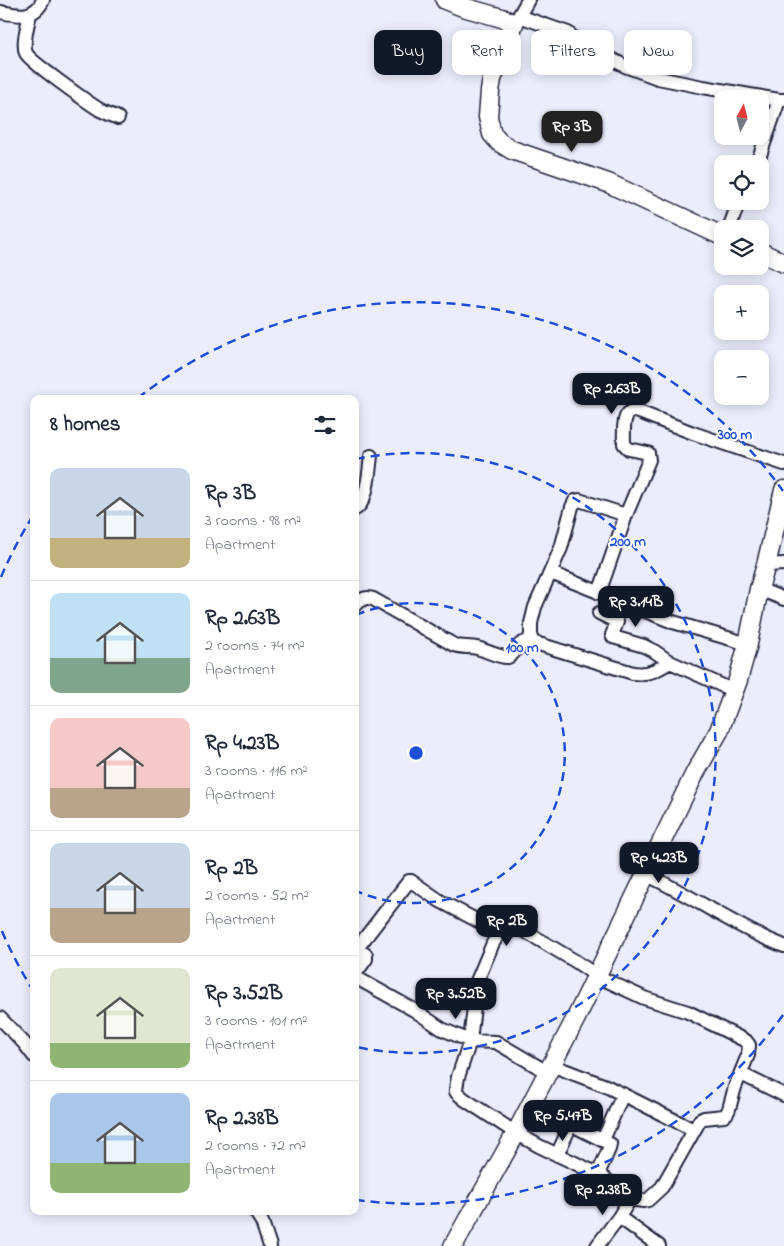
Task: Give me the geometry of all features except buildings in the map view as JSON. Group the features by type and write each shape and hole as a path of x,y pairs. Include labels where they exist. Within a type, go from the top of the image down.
{"street":[{"path":"42,0 30,14 24,47 26,54 38,66 101,110 118,118"},
{"path":"446,0 502,18 568,33 578,42 625,66 658,78 781,100 760,155"},
{"path":"528,0 516,20 496,66 491,85 488,117 492,134 496,139 502,145 512,150 608,183 714,232"},
{"path":"0,12 19,15 30,14"},
{"path":"769,256 784,263"},
{"path":"599,593 626,515 649,460 649,455 646,452 629,448 624,444 625,418 630,411 634,410 693,433 784,464"},
{"path":"359,506 365,493 371,456"},
{"path":"452,1246 516,1133 597,976 695,773 719,731 738,680 748,644 759,589 784,490"},
{"path":"529,641 535,607 561,548 575,500 626,515"},
{"path":"766,566 784,564"},
{"path":"551,573 673,622 748,644"},
{"path":"759,589 784,599"},
{"path":"359,601 364,598 373,599 454,646 477,648 503,657 510,656 520,644 529,641 633,673 649,673 670,662"},
{"path":"624,603 612,637 644,646 670,662 734,691"},
{"path":"599,613 616,622"},
{"path":"645,874 676,889 746,930 784,946"},
{"path":"359,946 409,881 440,901 499,932"},
{"path":"506,923 509,923 576,961 597,976 644,998 688,1012 749,1044 749,1049 727,1113 724,1116 700,1120 662,1187 648,1200 630,1199 598,1174 516,1133 456,1092 458,1076 470,1041 477,981 499,932 506,923"},
{"path":"359,950 367,957 359,970"},
{"path":"359,978 442,1029 470,1041 496,1042 549,1068 606,1086 694,1130"},
{"path":"0,1018 30,1051"},
{"path":"741,1074 784,1095"},
{"path":"603,1140 623,1094"},
{"path":"557,1155 568,1132 574,1126 608,1142 610,1146 598,1174"},
{"path":"597,1246 630,1199"},
{"path":"257,1215 262,1222 270,1246"},
{"path":"619,1217 659,1246"}]}
